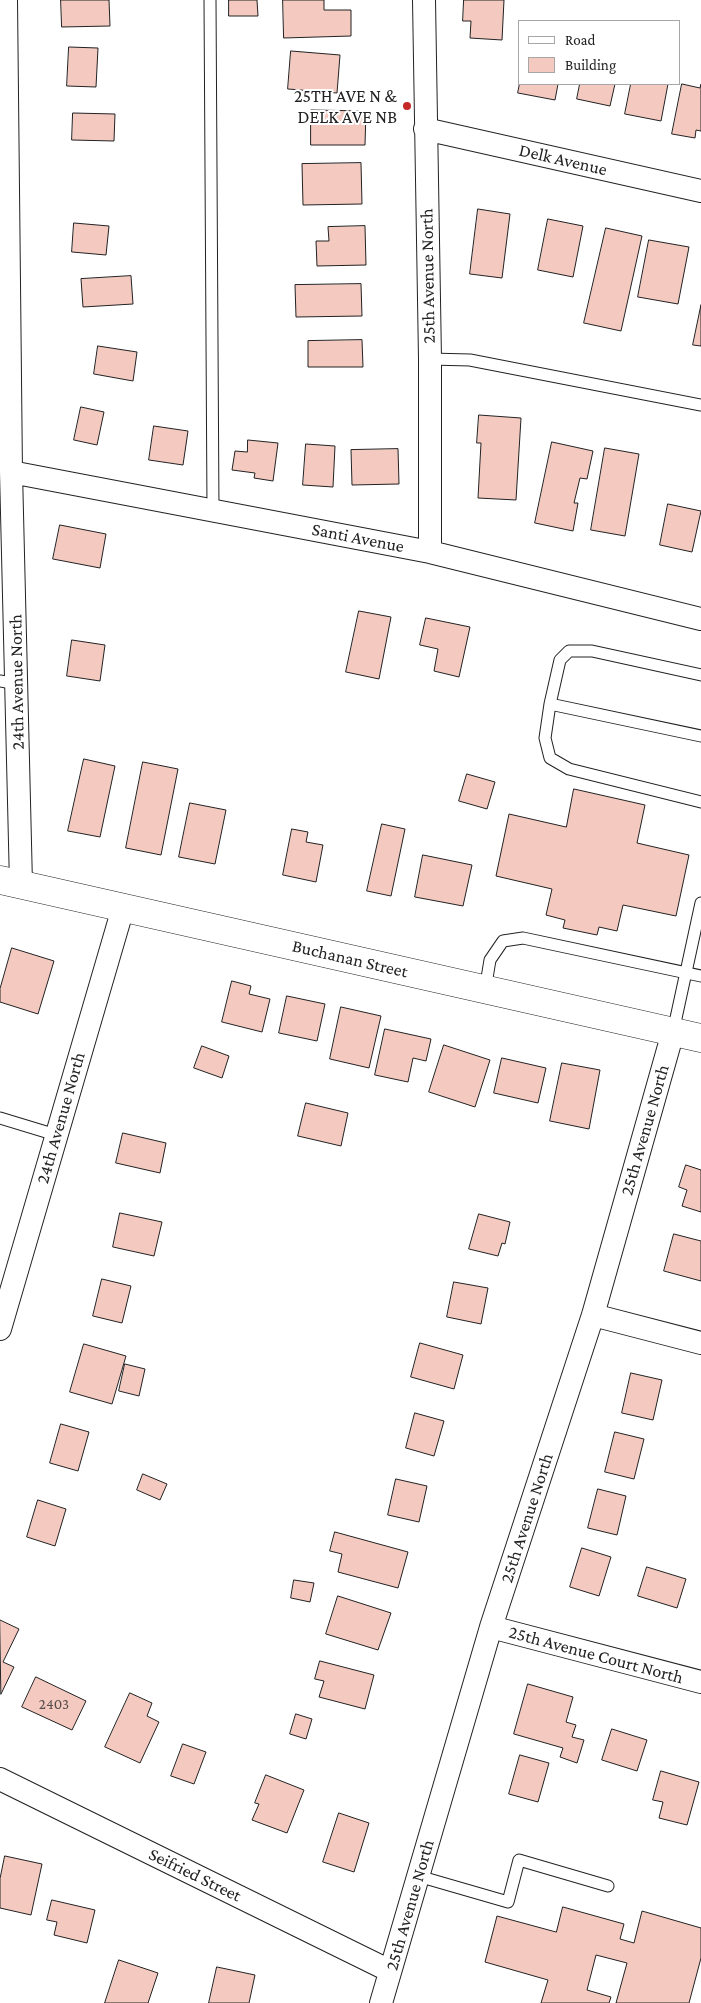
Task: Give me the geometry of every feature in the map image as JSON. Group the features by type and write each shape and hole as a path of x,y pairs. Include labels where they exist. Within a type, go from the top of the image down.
{"street":[{"name":"24th Avenue North","path":"6,0 11,472 9,682 11,882"},
{"name":"25th Avenue North","path":"424,0 430,359 430,552"},
{"name":"Delk Avenue","path":"425,129 701,190"},
{"name":"Santi Avenue","path":"11,472 430,552 701,619"},
{"name":"Buchanan Street","path":"11,882 701,1038"},
{"name":"24th Avenue North","path":"1,1323 122,908"},
{"name":"25th Avenue North","path":"381,2003 491,1627 593,1315 673,1032"},
{"path":"593,1315 701,1344"},
{"name":"25th Avenue Court North","path":"491,1627 701,1682"},
{"name":"Seifried Street","path":"0,1780 390,1971"}],"lane":[{"path":"210,0 213,510"},
{"path":"430,359 470,360 701,405"},
{"path":"701,675 592,651 569,651 560,660 550,704 545,738 550,758 569,769 701,802"},
{"path":"550,704 701,736"},
{"path":"673,1032 701,903"},
{"path":"486,990 490,960 503,941 523,938 701,976"},
{"path":"0,1118 56,1135"},
{"path":"418,1876 508,1902 519,1860 608,1886"}],"building":[{"path":"61,0 109,0 110,26 62,27"},
{"path":"229,0 257,0 258,16 229,16"},
{"path":"283,0 324,0 324,10 351,10 351,36 284,38"},
{"path":"464,0 504,0 502,40 470,38 471,21 463,21"},
{"path":"69,47 98,48 96,87 67,86"},
{"path":"291,51 340,55 337,93 288,89"},
{"path":"682,84 700,88 701,84 701,131 696,130 695,138 672,134"},
{"path":"520,85 558,85 555,100 518,93"},
{"path":"580,85 615,85 610,106 577,99"},
{"path":"631,85 668,85 661,121 625,114"},
{"path":"311,110 366,111 365,145 311,145"},
{"path":"73,113 115,114 114,141 72,140"},
{"path":"361,163 362,204 303,205 302,164"},
{"path":"478,209 510,214 502,278 470,274"},
{"path":"548,219 583,226 573,277 538,270"},
{"path":"74,223 109,226 106,255 72,252"},
{"path":"365,226 366,265 317,266 316,241 329,241 328,227"},
{"path":"606,228 642,236 621,331 584,323"},
{"path":"649,240 689,247 678,304 638,297"},
{"path":"131,276 133,304 83,307 81,279"},
{"path":"361,284 362,316 296,317 295,285"},
{"path":"701,305 701,346 693,345"},
{"path":"362,340 363,367 308,367 308,341"},
{"path":"98,346 137,352 133,381 94,374"},
{"path":"81,407 104,412 97,445 74,440"},
{"path":"479,415 521,418 516,500 478,498 481,443 477,443"},
{"path":"154,426 188,431 183,465 149,460"},
{"path":"248,440 278,443 273,481 254,478 255,473 232,470 235,451 247,452"},
{"path":"552,442 593,451 587,479 580,478 574,503 578,503 573,531 535,523"},
{"path":"306,444 335,446 333,487 303,485"},
{"path":"605,448 639,454 625,536 591,530"},
{"path":"398,449 399,484 352,485 351,450"},
{"path":"668,504 701,511 692,552 660,545"},
{"path":"60,525 106,534 100,568 53,559"},
{"path":"359,611 391,617 379,679 346,672"},
{"path":"426,618 470,627 459,677 434,671 438,649 420,645"},
{"path":"72,640 105,645 100,681 67,676"},
{"path":"84,759 115,766 100,837 68,831"},
{"path":"143,762 178,769 161,855 126,848"},
{"path":"467,774 495,782 487,809 459,801"},
{"path":"574,789 645,805 637,843 689,855 676,916 623,905 617,931 599,927 597,935 563,928 565,920 546,915 552,889 496,876 509,814 566,827"},
{"path":"190,803 226,810 215,864 179,857"},
{"path":"382,824 405,829 391,896 367,891"},
{"path":"292,829 308,832 306,842 323,845 316,882 283,875"},
{"path":"423,855 472,865 463,906 415,897"},
{"path":"12,948 54,961 38,1014 0,1002 0,989"},
{"path":"232,981 251,986 249,994 270,999 262,1032 222,1022"},
{"path":"287,996 325,1004 317,1041 279,1033"},
{"path":"341,1007 381,1016 369,1068 330,1059"},
{"path":"385,1029 431,1039 426,1061 413,1058 408,1082 375,1075"},
{"path":"444,1045 490,1060 475,1107 429,1092"},
{"path":"202,1046 229,1056 222,1078 194,1068"},
{"path":"502,1058 546,1068 538,1103 494,1093"},
{"path":"562,1063 600,1070 589,1129 550,1121"},
{"path":"306,1103 348,1113 341,1146 298,1136"},
{"path":"123,1133 166,1143 160,1173 116,1163"},
{"path":"686,1165 701,1170 701,1212 682,1206 687,1190 679,1187"},
{"path":"120,1213 162,1222 154,1256 113,1247"},
{"path":"479,1214 510,1222 505,1244 502,1243 498,1256 469,1249"},
{"path":"674,1234 701,1241 701,1281 664,1271"},
{"path":"102,1279 131,1286 122,1323 93,1316"},
{"path":"454,1282 488,1288 481,1324 447,1317"},
{"path":"420,1343 463,1355 454,1389 411,1377"},
{"path":"84,1344 126,1356 112,1404 70,1392"},
{"path":"125,1364 145,1369 139,1396 119,1391"},
{"path":"631,1373 662,1380 653,1420 622,1413"},
{"path":"415,1413 444,1421 434,1456 406,1448"},
{"path":"61,1424 89,1432 78,1471 50,1463"},
{"path":"615,1432 644,1439 634,1479 605,1472"},
{"path":"143,1474 167,1484 160,1500 137,1490"},
{"path":"396,1479 427,1486 419,1522 388,1515"},
{"path":"598,1489 626,1496 617,1535 588,1528"},
{"path":"38,1500 66,1509 55,1546 27,1537"},
{"path":"335,1532 408,1552 398,1588 338,1572 342,1554 330,1551"},
{"path":"582,1548 611,1557 599,1596 570,1587"},
{"path":"647,1567 686,1579 677,1608 638,1596"},
{"path":"294,1580 314,1583 310,1602 291,1598"},
{"path":"338,1596 391,1613 378,1650 326,1634"},
{"path":"0,1620 19,1629 3,1662 14,1667 1,1694"},
{"path":"320,1661 374,1675 365,1709 319,1697 324,1681 315,1679"},
{"path":"36,1677 86,1701 72,1730 22,1707"},
{"path":"528,1684 573,1697 566,1722 576,1725 572,1737 584,1740 577,1763 560,1757 563,1748 514,1734"},
{"path":"130,1693 152,1703 147,1716 159,1722 140,1763 105,1747"},
{"path":"296,1714 312,1719 306,1739 290,1734"},
{"path":"612,1729 647,1740 637,1771 602,1760"},
{"path":"183,1744 206,1752 194,1784 171,1776"},
{"path":"520,1755 549,1763 538,1802 509,1794"},
{"path":"661,1771 699,1782 687,1825 659,1818 663,1802 653,1800"},
{"path":"266,1775 304,1790 287,1833 252,1820 259,1804 255,1803"},
{"path":"339,1813 369,1823 354,1872 323,1862"},
{"path":"5,1856 42,1864 31,1915 0,1908 0,1879"},
{"path":"52,1900 95,1910 87,1943 54,1935 57,1922 47,1920"},
{"path":"563,1907 624,1924 620,1939 634,1943 642,1911 701,1928 701,1958 689,2003 616,2003 627,1963 596,1955 587,1990 611,1997 609,2003 541,2003 548,1980 485,1962 497,1916 556,1932"},
{"path":"119,1960 158,1973 148,2003 105,2003"},
{"path":"217,1967 255,1975 249,2003 209,2003"}],"place":[{"name":"25TH AVE N & DELK AVE NB","path":"407,106"}]}
